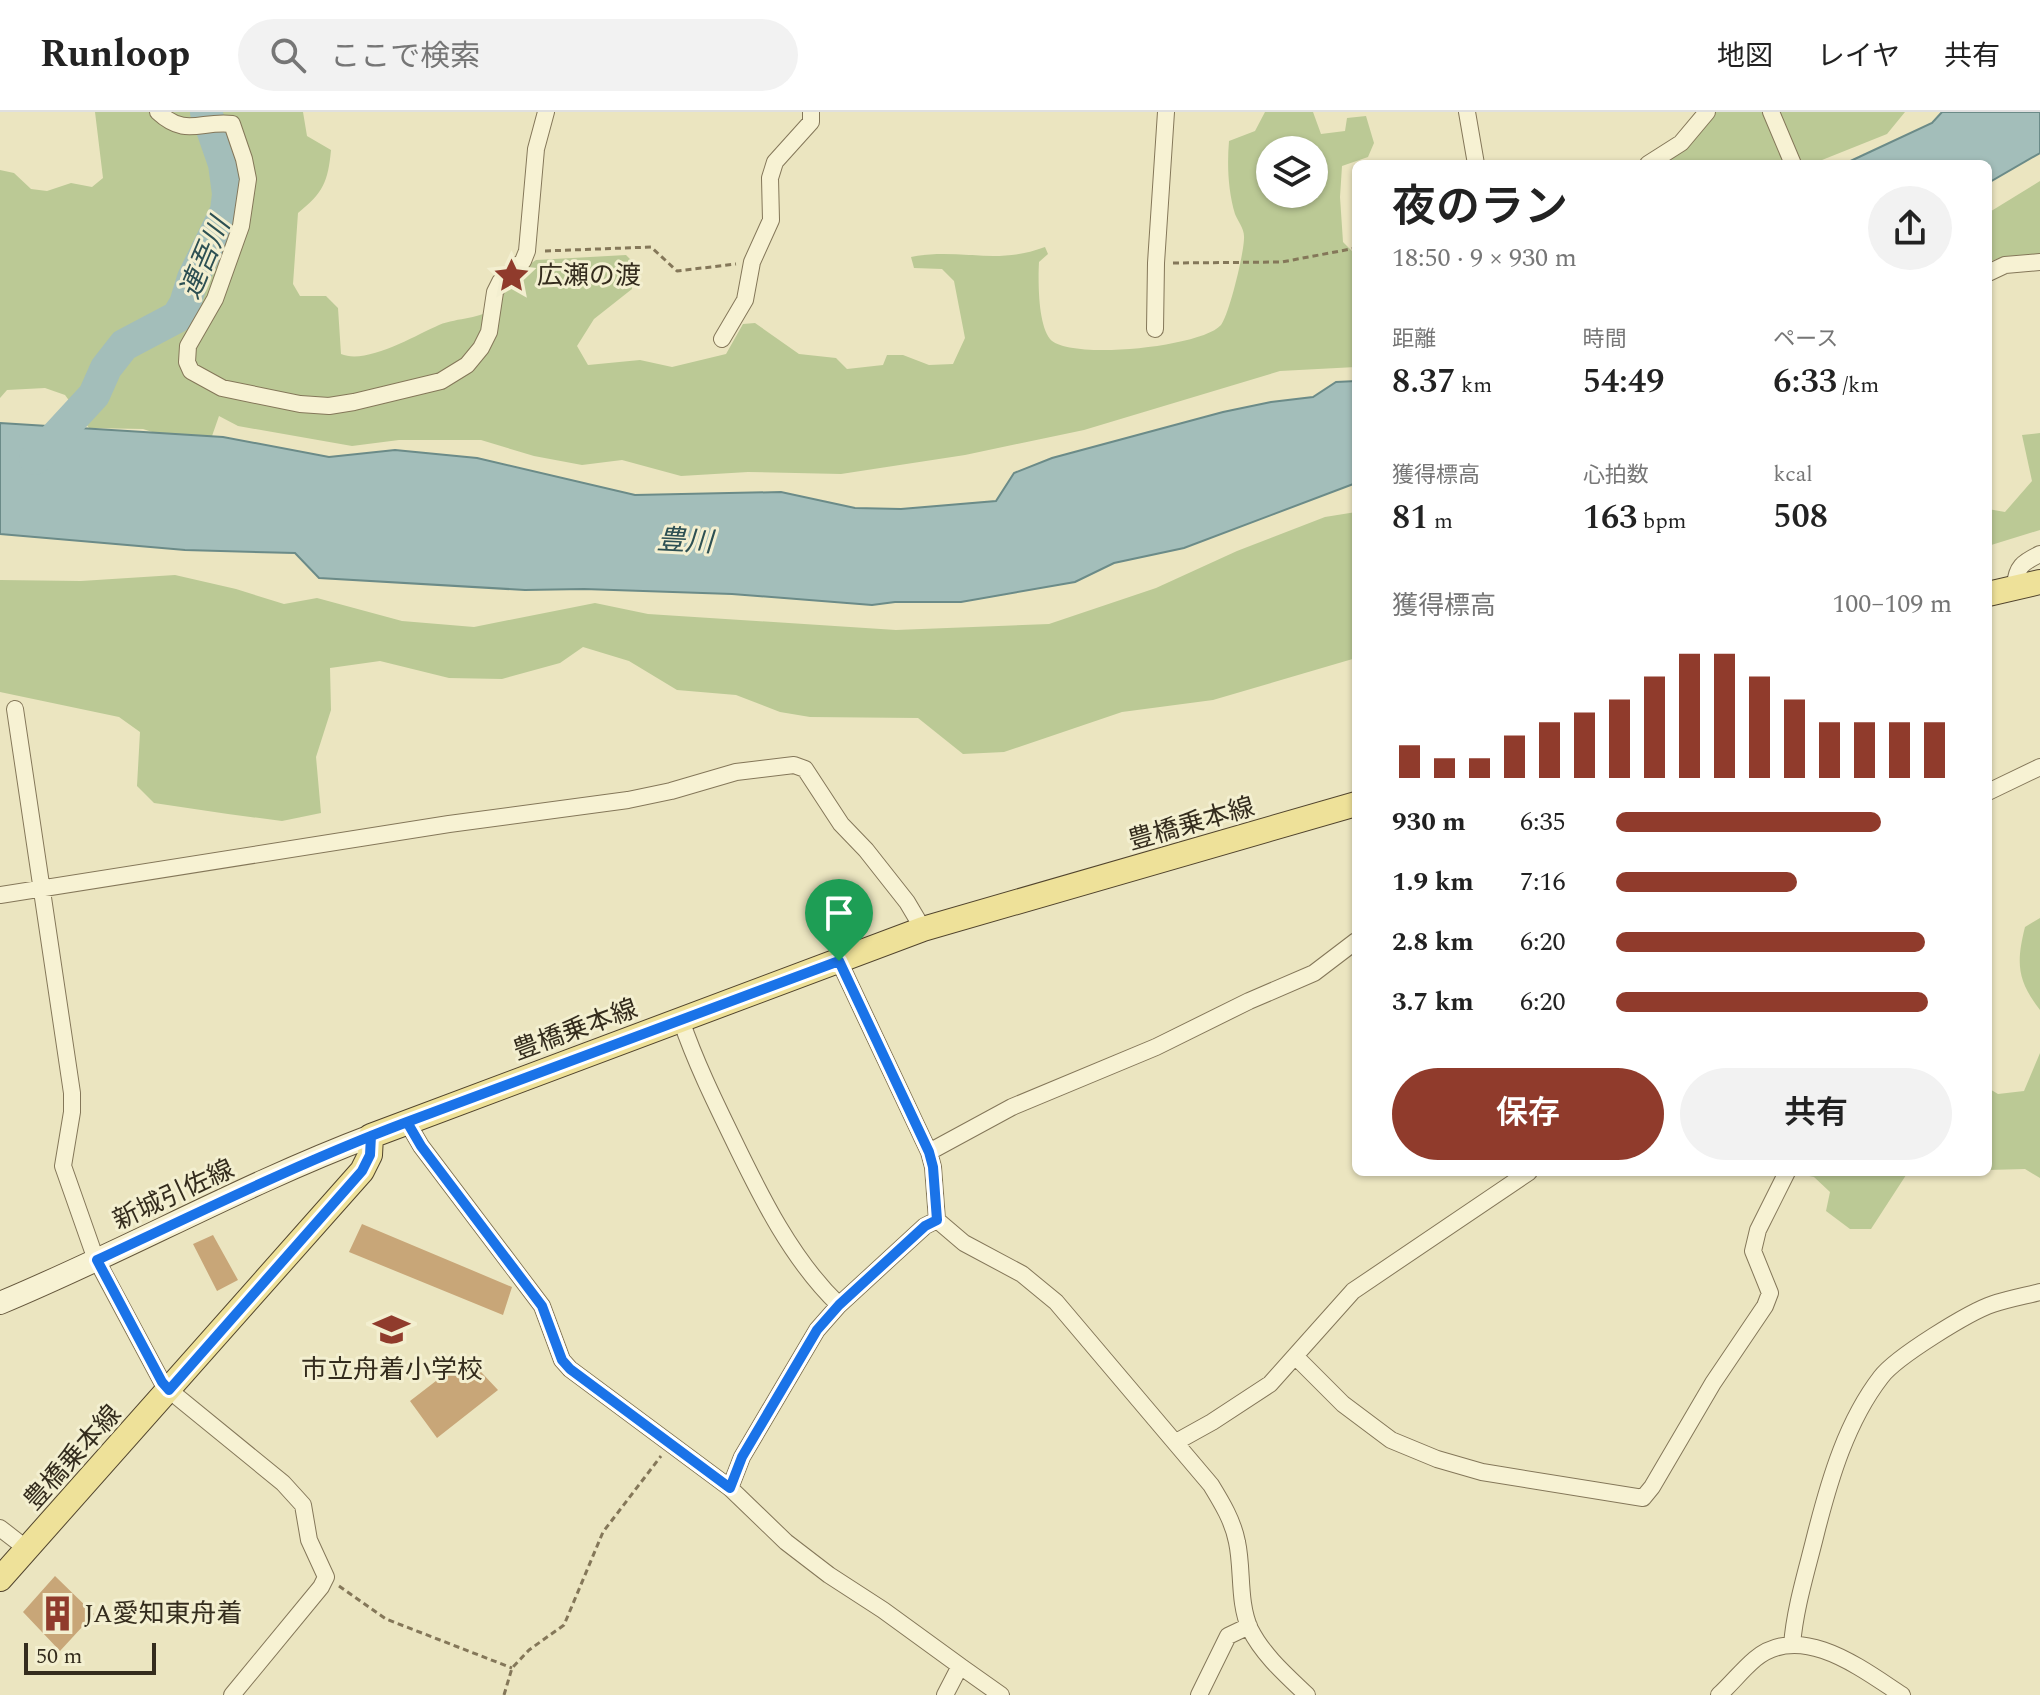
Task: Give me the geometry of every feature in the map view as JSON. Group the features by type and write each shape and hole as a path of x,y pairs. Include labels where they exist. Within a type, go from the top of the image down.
{"main road":[{"path":"1992,593 2040,582"},
{"name":"豊橋乗本線","path":"0,1579 362,1171 370,1155 371,1136 923,929 1352,805"},
{"name":"新城引佐線","path":"0,1303 322,1154 371,1136"}],"street":[{"path":"158,112 174,124 195,128 232,124 248,179 241,226 215,299 188,346 187,362 191,371 222,388 300,404 329,406 441,381 467,365 481,348 489,332 495,292 500,282 523,261 527,251 536,149 546,112"},
{"path":"722,339 745,300 752,262 771,220 770,178 775,162 811,122 811,112"},
{"path":"1155,329 1166,112"},
{"path":"1467,112 1475,160"},
{"path":"1654,160 1681,143 1707,112"},
{"path":"1774,119 1791,160"},
{"path":"1992,271 2005,265 2040,262"},
{"path":"2015,586 2016,573 2021,564 2040,554"},
{"path":"15,709 72,1093 63,1166 97,1260 162,1382 283,1483 303,1505 309,1540 326,1577 232,1695"},
{"path":"0,895 449,824 628,800 736,772 794,765 805,769 841,824 907,902 923,929"},
{"path":"1992,790 2040,767"},
{"path":"929,1152 1012,1107 1156,1047 1314,973 1352,944"},
{"path":"839,961 929,1152 937,1220 964,1243 1022,1274 1056,1302 1211,1485 1227,1511 1237,1540 1249,1626 1274,1663 1307,1695"},
{"path":"681,1020 710,1092 752,1176 819,1286 839,1305"},
{"path":"407,1122 421,1146 542,1306 562,1360 570,1369 730,1488 786,1542 1001,1695"},
{"path":"1176,1442 1270,1384 1353,1291 1523,1176"},
{"path":"1296,1357 1343,1404 1391,1440 1425,1454 1482,1472 1643,1498 1713,1383 1765,1306 1770,1293 1753,1251 1758,1230 1785,1176"},
{"path":"730,1488 742,1457 817,1330 839,1305 925,1226 937,1220"},
{"path":"1792,1645 1799,1601 1821,1512 1839,1457 1853,1423 1882,1376 1898,1360 1990,1305 2040,1292"},
{"path":"0,1528 27,1549"},
{"path":"1199,1695 1228,1636 1249,1626"},
{"path":"1719,1695 1755,1659 1773,1649 1792,1645 1806,1646 1849,1661 1902,1695"},
{"path":"945,1695 960,1666"}],"path":[{"path":"527,251 651,247 677,271 752,262"},
{"path":"1156,263 1282,262 1352,249"},
{"path":"504,1695 512,1668 529,1650 564,1625 603,1532 670,1443"},
{"path":"326,1577 386,1619 512,1668"}],"green space":[{"path":"95,112 303,112 307,136 331,150 323,186 298,213 293,284 300,296 326,296 338,308 341,354 363,356 376,353 439,325 490,311 500,302 515,277 536,260 626,255 632,261 632,289 594,319 577,346 588,365 640,360 672,367 726,354 743,324 755,323 799,354 836,358 847,369 883,365 887,355 903,355 929,365 953,364 965,338 954,281 942,269 914,268 911,257 928,254 1010,255 1045,247 1048,254 1039,262 1041,313 1050,339 1062,346 1107,350 1136,348 1189,340 1209,333 1221,325 1228,309 1244,243 1244,233 1235,214 1229,187 1229,141 1255,131 1265,112 1313,112 1321,134 1345,131 1347,118 1366,116 1374,143 1368,157 1342,166 1340,197 1343,242 1352,251 1352,367 1280,371 1084,430 965,455 841,474 748,472 681,476 622,460 582,465 534,456 481,440 399,440 352,446 238,426 219,416 212,436 190,444 143,429 89,428 65,395 45,388 7,390 0,398 0,170 14,173 31,189 47,191 71,183 92,187 103,178"},
{"path":"1714,112 1905,112 1887,134 1822,160 1665,160"},
{"path":"2040,181 2040,255 2006,256 1992,261 1992,211"},
{"path":"2040,433 2040,530 1992,545 1992,510 2005,512 2032,481 2022,435"},
{"path":"1352,513 1352,659 1213,700 1122,712 1004,752 963,754 918,718 810,717 780,712 736,695 677,690 629,661 583,647 560,663 502,679 449,678 380,661 330,668 331,710 316,757 321,813 282,821 154,803 137,786 140,732 119,717 0,692 0,580 81,581 175,575 284,604 317,598 402,621 474,627 595,603 648,614 896,630 1049,624 1156,588 1237,551 1325,517"},
{"path":"2040,918 2040,1010 2023,980 2020,951 2025,927"},
{"path":"2040,1053 2040,1178 2025,1169 1992,1170 1992,1090 1998,1094 2024,1091"},
{"path":"1809,1176 1905,1176 1871,1229 1850,1229 1826,1211 1830,1192"}],"water":[{"path":"1942,112 2040,112 2040,153 1992,181 1992,160 1853,160 1932,123"},
{"name":"豊川","path":"1352,381 1352,485 1184,548 1114,563 1075,582 961,602 872,605 732,594 525,590 319,578 295,553 185,550 0,534 0,423 223,437 329,457 395,450 477,458 635,495 781,492 855,508 901,509 996,501 1014,473 1052,458 1223,412 1313,397 1336,382"}],"building":[{"path":"362,1224 512,1287 503,1315 349,1252"},
{"path":"213,1235 238,1280 217,1291 193,1244"},
{"path":"467,1357 498,1390 437,1438 410,1401"},
{"name":"JA愛知東舟着","path":"55,1576 94,1614 60,1651 23,1612"}],"waterway":[{"name":"連吾川","path":"35,459 94,395 106,368 124,345 177,317 185,304 193,278 226,211 228,194 224,164 206,112"}],"place":[{"name":"広瀬の渡","path":"511,275"},
{"name":"市立舟着小学校","path":"392,1330"},
{"name":"JA愛知東舟着","path":"58,1613"}],"route":[{"path":"839,961 407,1122 371,1136 370,1155 362,1171 169,1390 97,1260 322,1154 407,1122 421,1146 542,1306 562,1360 730,1488 742,1457 817,1330 839,1305 925,1226 937,1220 929,1152 839,961"}]}
